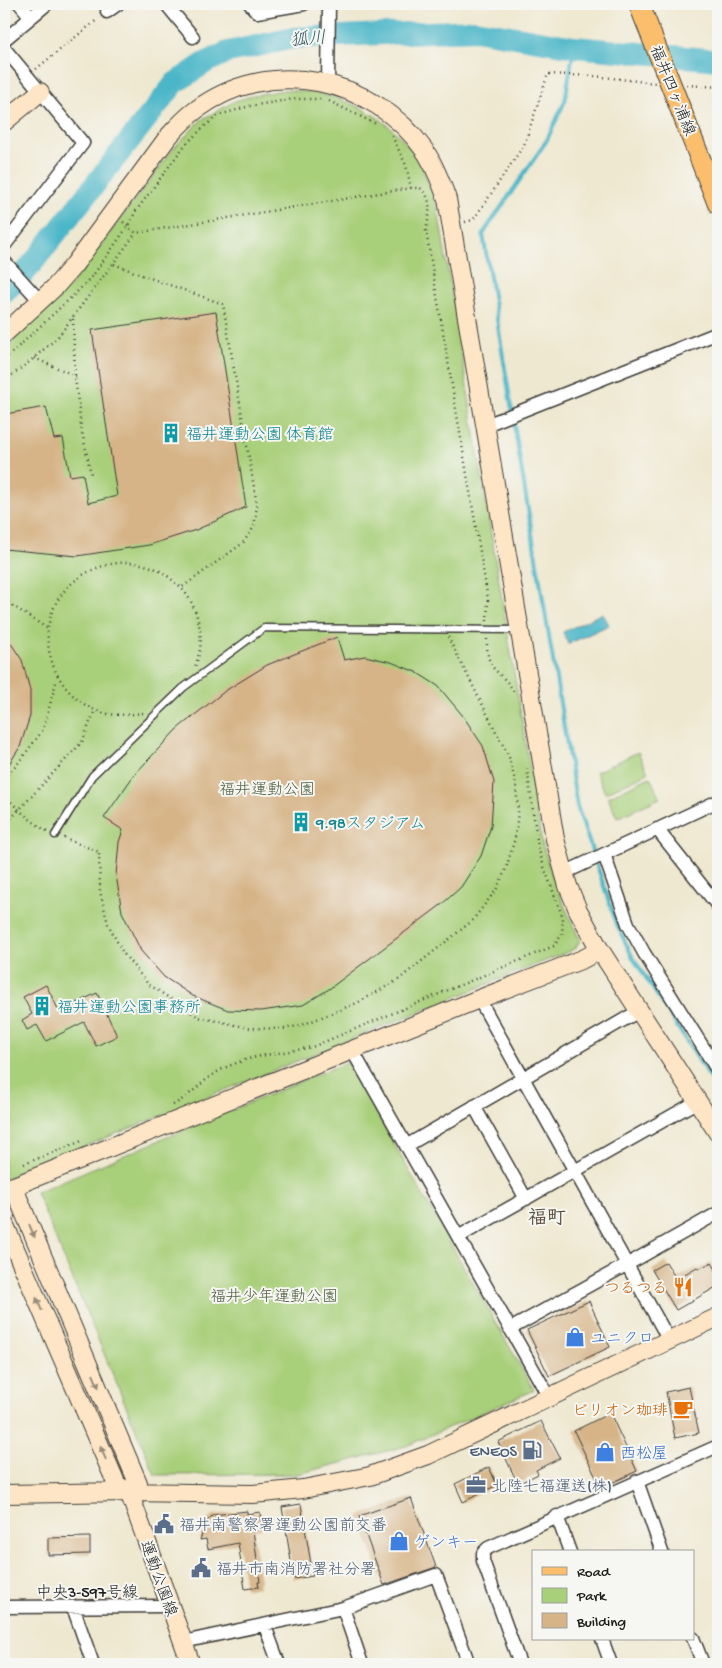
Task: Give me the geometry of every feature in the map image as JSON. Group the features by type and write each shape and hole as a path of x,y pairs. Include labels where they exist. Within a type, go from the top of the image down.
{"main road":[{"name":"福井四ヶ浦線","path":"643,13 668,85 718,204"}],"street":[{"path":"20,4 31,17"},
{"path":"4,40 47,4"},
{"path":"166,4 193,37"},
{"path":"250,4 257,12 304,4"},
{"path":"328,83 329,5"},
{"path":"4,48 83,144 4,246"},
{"path":"4,334 37,297 55,287 74,265 168,137 182,121 211,100 250,84 267,81 303,80 328,83 377,104 396,119 425,151 438,174 447,199 556,839 564,873 578,910 600,950 718,1133"},
{"path":"4,122 40,92"},
{"path":"5,263 37,297"},
{"path":"486,425 718,333"},
{"path":"564,873 718,801"},
{"path":"657,829 718,906"},
{"path":"603,854 628,924 718,1071"},
{"path":"129,1492 138,1483 9,1188 583,959 600,950"},
{"path":"479,999 669,1340"},
{"path":"406,1146 639,1011"},
{"path":"352,1050 549,1398"},
{"path":"458,1237 698,1101"},
{"path":"474,1106 526,1200"},
{"path":"510,1329 718,1213"},
{"path":"4,1222 117,1485 129,1492"},
{"path":"4,1494 129,1492 271,1493 370,1476 428,1455 718,1317"},
{"path":"520,1664 483,1561 483,1553 488,1548 557,1516 717,1449"},
{"path":"637,1481 661,1550"},
{"name":"運動公園線","path":"129,1492 191,1664"},
{"path":"557,1516 569,1550"},
{"path":"183,1642 343,1608 436,1575 468,1664"},
{"name":"中央3-597号線","path":"4,1607 170,1606"},
{"path":"73,1608 90,1663"},
{"path":"343,1608 362,1664"},
{"path":"265,1626 279,1664"},
{"path":"602,1640 611,1664"},
{"path":"694,1640 703,1664"}],"lane":[{"path":"55,835 92,776 183,688 264,628 520,630"}],"path":[{"path":"27,76 112,8"},
{"path":"466,222 473,220 524,146 548,74 582,75 668,85 688,84 718,87"},
{"path":"4,360 94,274 128,226 136,211 185,145 206,125 219,116 273,101 316,99 327,100 382,127"},
{"path":"386,131 391,135 406,165 411,188"},
{"path":"4,381 57,338 136,233 420,188 425,192 430,206 426,231 488,599 486,652 489,663 510,685 516,696"},
{"path":"111,214 136,233"},
{"path":"114,264 223,304 257,505 254,527 243,543 181,588"},
{"path":"73,318 81,427 91,474"},
{"path":"34,358 76,376"},
{"path":"145,713 120,716 95,710 74,697 58,678 49,654 48,629 54,605 69,584 89,570 113,562 138,563 162,572 181,588 193,606 200,626 200,648 194,669 183,688"},
{"path":"4,600 48,629"},
{"path":"4,795 39,826 55,835 99,852 100,891 108,924 123,953 148,984 198,1017 250,1028 283,1029 302,1025 357,1004 398,980 472,921 496,890 506,869 515,838 518,812 516,784 509,758 443,629"},
{"path":"4,778 16,766 43,730 58,678"},
{"path":"4,826 82,742 95,710"},
{"path":"166,1108 175,1104 218,1071 237,1062 266,1054 312,1047 554,946 562,934 562,918 538,847 526,762"},
{"path":"24,1164 86,1140"}],"green space":[{"name":"福井運動公園","path":"285,90 304,91 341,100 375,116 404,141 416,157 426,176 438,210 542,843 554,880 580,940 575,949 4,1179 4,349 70,286 175,147 201,120 235,101 254,95"},
{"path":"638,752 648,773 605,793 596,772"},
{"path":"650,777 660,798 617,818 608,797"},
{"name":"福井少年運動公園","path":"347,1062 534,1390 406,1446 298,1474 155,1475 36,1192"}],"water":[{"path":"603,613 609,625 568,644 563,632"}],"building":[{"name":"福井運動公園 体育館","path":"216,312 246,507 196,530 149,545 77,556 4,549 5,414 46,407 54,439 63,438 70,476 83,474 88,503 117,496 92,330"},
{"path":"4,633 22,660 30,690 30,716 20,747 4,772"},
{"name":"9.98スタジアム","path":"337,637 344,660 365,656 391,662 416,672 438,686 463,716 483,746 494,782 491,826 481,856 461,887 441,905 329,989 303,1005 261,1011 228,1010 193,996 164,977 141,951 122,912 116,875 119,842 123,830 104,818 134,775 177,729 225,691 267,665"},
{"path":"46,985 59,1011 97,993 117,1036 96,1046 84,1022 46,1041 37,1025 27,1030 22,1020 32,1014 23,997"},
{"path":"666,1262 676,1279 697,1267 698,1269 712,1262 718,1275 718,1286 676,1310 652,1270"},
{"path":"589,1301 610,1347 549,1376 527,1330"},
{"path":"689,1387 699,1433 675,1438 666,1392"},
{"path":"610,1413 637,1471 601,1488 574,1431"},
{"path":"541,1421 560,1458 536,1470 538,1474 518,1484 498,1442"},
{"path":"489,1467 497,1485 463,1502 455,1484"},
{"path":"411,1498 436,1567 384,1585 359,1516"},
{"path":"301,1504 313,1576 294,1579 282,1507"},
{"path":"247,1511 247,1514 260,1512 262,1529 253,1530 260,1582 258,1582 259,1587 245,1589 238,1543 208,1549 206,1539 200,1540 206,1522 213,1515"},
{"path":"90,1537 90,1554 48,1555 48,1538"}],"waterway":[{"name":"狐川","path":"4,292 24,274 175,83 205,63 228,52 294,38 475,30 574,47 718,60"},
{"path":"512,411 483,234 547,140 565,101 574,47"},
{"path":"513,418 577,806 617,925 632,956 718,1090"}],"place":[{"name":"福井運動公園 体育館","path":"171,433"},
{"name":"9.98スタジアム","path":"301,822"},
{"name":"福井運動公園事務所","path":"42,1006"},
{"name":"つるつる","path":"683,1287"},
{"name":"ユニクロ","path":"575,1337"},
{"name":"ビリオン珈琲","path":"683,1409"},
{"name":"ENEOS","path":"532,1450"},
{"name":"西松屋","path":"605,1452"},
{"name":"北陸七福運送(株)","path":"476,1485"},
{"name":"福井南警察署運動公園前交番","path":"164,1524"},
{"name":"ゲンキー","path":"399,1541"},
{"name":"福井市南消防署社分署","path":"201,1568"}],"district":[{"name":"福町","path":"547,1216"}]}
